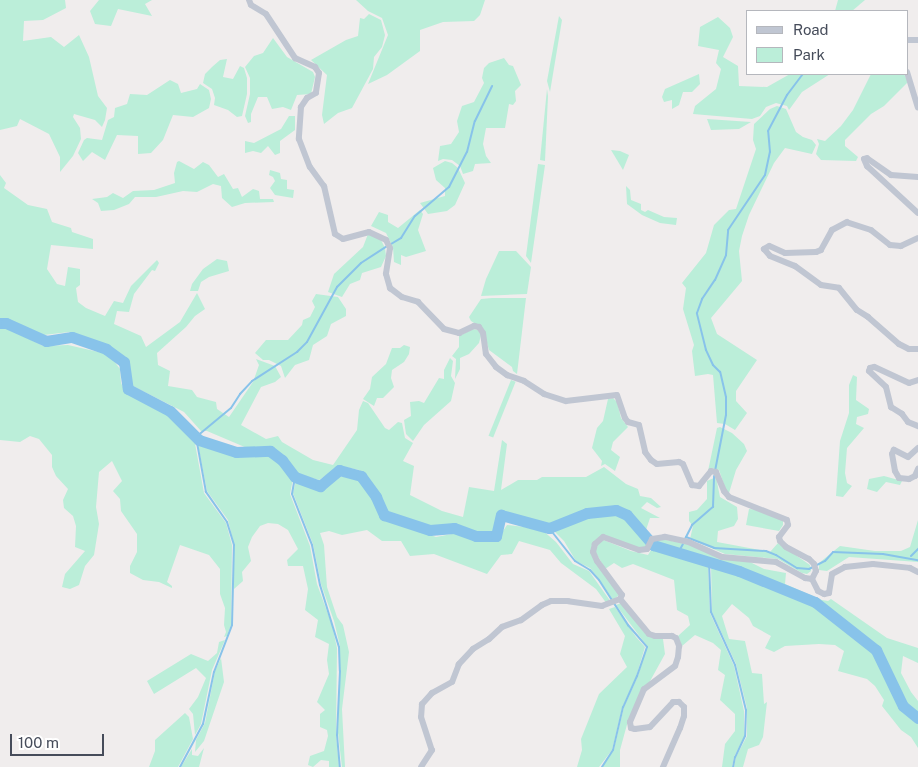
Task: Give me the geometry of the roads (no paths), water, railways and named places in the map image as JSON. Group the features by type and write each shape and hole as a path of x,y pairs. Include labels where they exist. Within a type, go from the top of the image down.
{"street":[{"path":"249,0 251,5 266,14 295,58 315,67 319,73 316,93 308,98 301,107 299,139 310,167 324,186 335,234 343,239 369,232 386,240 390,248 386,274 390,288 402,297 418,302 444,329 459,333 474,326 479,327 483,333 486,354 496,367 507,375 524,381 544,394 566,402 617,395 624,418 628,422 639,425 645,452 651,460 665,465 679,462 683,464 692,485 698,486 712,471 716,472 724,491 729,497 787,520 788,525 779,537 780,541 814,564 816,571 812,579"},
{"path":"908,75 918,107"},
{"path":"918,177 891,175 867,158 864,159 867,166 918,213"},
{"path":"918,238 901,246 890,244 871,230 847,222 832,230 821,250 816,252 784,253 769,246 764,249 770,256 795,266 821,285 840,288 857,310 868,317 898,344 909,349 918,349"},
{"path":"918,380 909,383 874,367 869,371 886,387 891,407 902,414 908,422 918,426"},
{"path":"918,448 908,457 894,450 892,454 895,472 899,478 909,479 915,476 918,470"},
{"path":"422,767 432,750 421,717 422,704 432,693 452,682 459,664 469,652 489,639 502,627 521,620 551,601 568,601 593,606 619,601 622,596 617,586 597,561 593,552 595,544 603,537 632,550 647,549 652,539 665,537 689,542 722,557 776,562 789,571 812,579"},
{"path":"812,579 818,591 824,594 829,593 832,574 845,567 873,564 910,568 918,572"},
{"path":"619,601 649,634 672,636 676,638 679,646 675,666 644,689 630,722 630,728 650,727 673,702 680,702 684,707 682,722 663,767"}],"waterway":[{"path":"715,471 726,415 726,397 720,372 713,365 706,350 697,313 702,299 715,280 726,255 728,230 765,175 770,152 768,131 787,95 802,75"},
{"path":"391,244 401,238 415,216 449,187 467,152 475,121 492,86"},
{"path":"180,767 203,724 214,672 232,625 234,545 227,522 206,492 196,437 231,408 252,381 297,352 307,342 337,287 361,263 387,246"},
{"path":"0,323 6,323 46,341 72,337 106,349 124,362 128,389 170,411 199,440 236,452 270,451 282,460 295,477 320,486 339,470 361,476 376,497 384,515 430,530 454,528 476,536 496,536 501,515 549,528 587,513 616,510 627,515 653,545 739,571 815,602 876,650 903,706 918,718"},
{"path":"685,539 692,525 713,507 714,476"},
{"path":"295,477 292,494 312,545 320,585 339,647 340,671 337,735 340,767"},
{"path":"549,528 575,561 590,570 599,580 628,625 647,647 623,707 613,750 602,767"},
{"path":"686,537 714,548 766,551 797,568 809,569 825,561 833,552 883,554 918,560"},
{"path":"678,553 683,544"},
{"path":"911,556 918,549"},
{"path":"709,563 711,612 735,665 746,710 745,736 735,757 733,767"}]}
